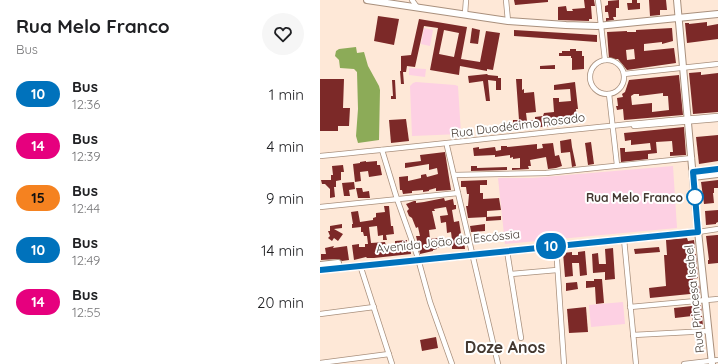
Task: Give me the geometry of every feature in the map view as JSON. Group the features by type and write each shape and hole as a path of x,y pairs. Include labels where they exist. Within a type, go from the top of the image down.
{"main road":[{"path":"367,0 508,21 566,25 601,25 718,14"},
{"path":"677,0 698,230"},
{"path":"693,175 718,169"},
{"path":"693,175 718,174"},
{"name":"Avenida João da Escóssia","path":"472,252 507,251 698,230"},
{"name":"Avenida João da Escóssia","path":"320,265 698,230"},
{"name":"Rua Princesa Isabel","path":"698,230 709,331 714,361"},
{"name":"Avenida João da Escóssia","path":"320,270 417,257"}],"street":[{"path":"412,0 417,7"},
{"path":"465,14 466,0"},
{"path":"506,0 508,21"},
{"path":"598,0 605,60"},
{"path":"605,60 610,60 618,64 624,74 624,80 621,87 614,93 602,94 591,84 590,78 593,68 598,63 605,60"},
{"path":"624,74 718,64"},
{"path":"609,94 618,166"},
{"name":"Rua Duodécimo Rosado","path":"320,158 718,116"},
{"name":"Rua Duodécimo Rosado","path":"688,120 718,119"},
{"name":"Rua Duodécimo Rosado","path":"383,151 447,146 613,127"},
{"path":"447,146 498,364"},
{"path":"383,151 430,302 452,364"},
{"path":"454,175 546,173 692,158"},
{"path":"320,207 458,193"},
{"name":"Avenida João da Escóssia","path":"698,230 718,230"},
{"path":"624,239 636,364"},
{"path":"556,246 564,364"},
{"path":"507,251 521,338"},
{"path":"360,265 392,364"},
{"path":"511,274 557,270"},
{"path":"630,307 718,299"},
{"path":"320,314 374,307"},
{"path":"633,335 709,331"},
{"path":"320,363 389,354"},
{"path":"684,364 714,361"}],"shaded area":[{"path":"424,28 433,30 430,46 421,44"},
{"path":"356,47 357,53 364,52 368,66 380,90 379,140 358,143 356,136 358,109 357,72 354,69 340,68 339,60 335,56 336,51 339,49"},
{"path":"409,68 426,69 425,77 409,75"},
{"path":"416,82 458,86 461,134 412,136 410,86"},
{"path":"673,166 677,228 505,244 498,178 532,178"},
{"path":"623,302 625,324 591,327 589,305"}],"building":[{"path":"514,0 548,0 548,2 515,5"},
{"path":"584,0 594,0 595,6 591,6 592,19 589,19 589,21 558,20 558,7 566,6 567,11 585,8"},
{"path":"619,0 619,8 616,8 616,17 613,17 614,20 606,21 606,18 609,18 608,12 605,12 605,6 608,5 608,1"},
{"path":"632,0 637,0 637,3 640,3 640,9 628,10 627,3 632,3"},
{"path":"649,0 666,0 667,10 660,10 660,15 650,16"},
{"path":"378,16 399,19 394,45 374,41"},
{"path":"419,19 467,27 461,59 480,62 486,31 500,33 493,70 487,69 487,71 460,66 459,75 430,70 438,28 424,26 415,67 407,66 406,72 403,72 404,84 401,84 401,56 411,55","holes":["444,30 459,33 454,57 439,54"]},
{"path":"707,22 707,26 718,24 718,39 687,43 685,23"},
{"path":"472,28 480,30 478,44 470,43"},
{"path":"672,28 673,41 662,44 662,42 644,44 644,51 674,48 676,63 627,70 618,59 609,59 607,32 636,32 636,30","holes":["634,49 635,59 627,60 626,50"]},
{"path":"514,30 597,35 597,42 514,36"},
{"path":"570,49 582,51 582,56 584,56 584,69 572,70 571,56 559,56 559,53 562,53 562,51 570,51"},
{"path":"555,65 555,69 540,69 540,66"},
{"path":"701,72 701,75 718,73 718,112 693,114 689,73"},
{"path":"487,74 501,78 501,90 496,90 496,81 488,80 490,101 486,101 483,81 469,83 468,76"},
{"path":"679,75 683,115 624,120 623,109 617,110 617,98 623,97 622,94 625,92 629,80","holes":["663,93 663,96 668,96 669,110 652,112 652,103 632,105 631,96 634,94 639,94 639,96"]},
{"path":"320,79 344,79 343,108 350,108 349,126 338,126 338,131 320,131"},
{"path":"516,79 522,79 522,90 524,89 524,93 534,92 536,112 526,113 527,121 535,120 535,117 543,116 544,113 554,112 553,98 559,98 559,102 571,101 570,89 554,90 554,85 575,82 578,109 576,109 577,123 566,124 565,117 560,117 560,125 500,130 500,124 513,123 513,120 519,120"},
{"path":"392,80 395,80 396,99 391,99 391,96 393,96"},
{"path":"406,119 409,141 391,143 389,120"},
{"path":"684,127 686,155 670,156 670,152 673,152 672,141 656,142 657,153 648,154 648,159 621,162 620,148 625,148 625,152 651,150 650,143 631,145 631,140 625,141 624,133"},
{"path":"718,135 718,161 699,164 696,137"},
{"path":"571,139 576,166 572,167 570,152 561,153 560,141"},
{"path":"591,142 594,164 588,165 585,143"},
{"path":"553,143 555,156 559,155 562,166 548,169 546,157 530,160 531,166 528,166 529,169 512,170 512,168 520,168 520,158 513,159 513,157 510,158 510,155 495,157 495,155 474,156 473,148 479,147 479,149 495,147 496,151 501,150 501,146 507,147 537,144 537,149 543,148 542,144"},
{"path":"445,152 451,190 436,191 436,188 429,191 412,191 412,193 403,194 402,190 400,190 399,177 408,176 408,181 421,178 421,175 426,174 427,177 438,174 437,168 429,170 429,164 405,168 405,163 421,161 420,155"},
{"path":"366,161 377,161 377,165 380,165 382,175 369,177 368,171 360,172 361,181 355,182 353,164"},
{"path":"343,165 344,172 341,172 341,180 336,181 336,187 334,187 335,197 330,198 330,189 325,184 322,184 321,180 331,180 331,175 333,175 332,166"},
{"path":"471,166 477,166 477,168 507,167 507,170 471,171"},
{"path":"487,180 487,185 480,185 480,193 483,193 483,199 499,198 501,210 487,211 487,217 468,218 466,206 468,206 469,194 467,194 466,187 461,187 461,181"},
{"path":"718,180 718,188 714,188 713,193 714,203 704,204 701,182"},
{"path":"354,182 355,189 349,190 350,196 344,196 342,183"},
{"path":"356,188 362,188 363,192 369,191 370,198 358,198"},
{"path":"444,198 445,201 453,199 454,205 456,205 456,209 452,210 454,222 459,221 465,249 452,249 452,245 420,254 416,236 420,236 418,227 416,228 412,218 409,216 407,211 409,209 406,204 414,201 416,201 416,203","holes":["446,207 448,215 440,216 441,223 446,222 447,233 451,232 452,240 446,240 446,243 439,244 438,238 430,239 429,230 436,229 432,211 435,211 434,209"]},
{"path":"384,206 389,206 391,226 393,226 394,234 386,235 387,240 383,240 383,235 378,236 377,226 369,227 371,243 385,242 386,246 395,245 395,241 407,240 407,245 410,246 411,254 374,258 366,257 354,260 352,245 359,244 359,247 365,247 365,244 368,244 367,236 364,236 363,232 361,232 361,227 352,228 353,224 351,212 358,211 360,222 373,220 373,218 376,217 376,213 385,212"},
{"path":"718,210 718,222 716,224 706,225 705,211"},
{"path":"501,216 501,220 486,221 486,217"},
{"path":"342,224 342,228 334,229 343,234 338,241 334,238 332,241 328,238 330,236 328,231 330,231 330,226"},
{"path":"485,224 485,231 471,232 470,226"},
{"path":"718,235 718,263 708,264 709,260 706,236"},
{"path":"687,238 688,241 694,240 695,248 690,249 691,255 696,254 698,278 693,279 693,285 699,284 700,293 650,298 649,288 666,286 664,255 667,255 666,240"},
{"path":"334,246 333,248 347,246 349,260 321,260 321,254 326,254 325,248"},
{"path":"659,247 660,252 635,254 634,249"},
{"path":"613,248 615,279 605,280 605,272 593,273 592,254 598,253 599,264 606,264 605,249"},
{"path":"585,251 587,275 580,276 579,263 572,263 573,276 565,277 563,253 572,252 572,255 578,255 578,252"},
{"path":"594,279 602,279 604,303 596,304 595,287 586,288 586,281 594,281"},
{"path":"577,282 578,289 566,291 566,283"},
{"path":"701,305 703,326 693,327 692,316 675,318 674,308"},
{"path":"586,307 588,332 569,333 567,309"},
{"path":"436,337 438,348 422,351 420,340"}],"bus line":[{"name":"10","path":"320,270 698,232 693,172 718,169"}],"place":[{"name":"Rua Melo Franco","path":"695,197"}],"district":[{"name":"Doze Anos","path":"505,347"}]}
